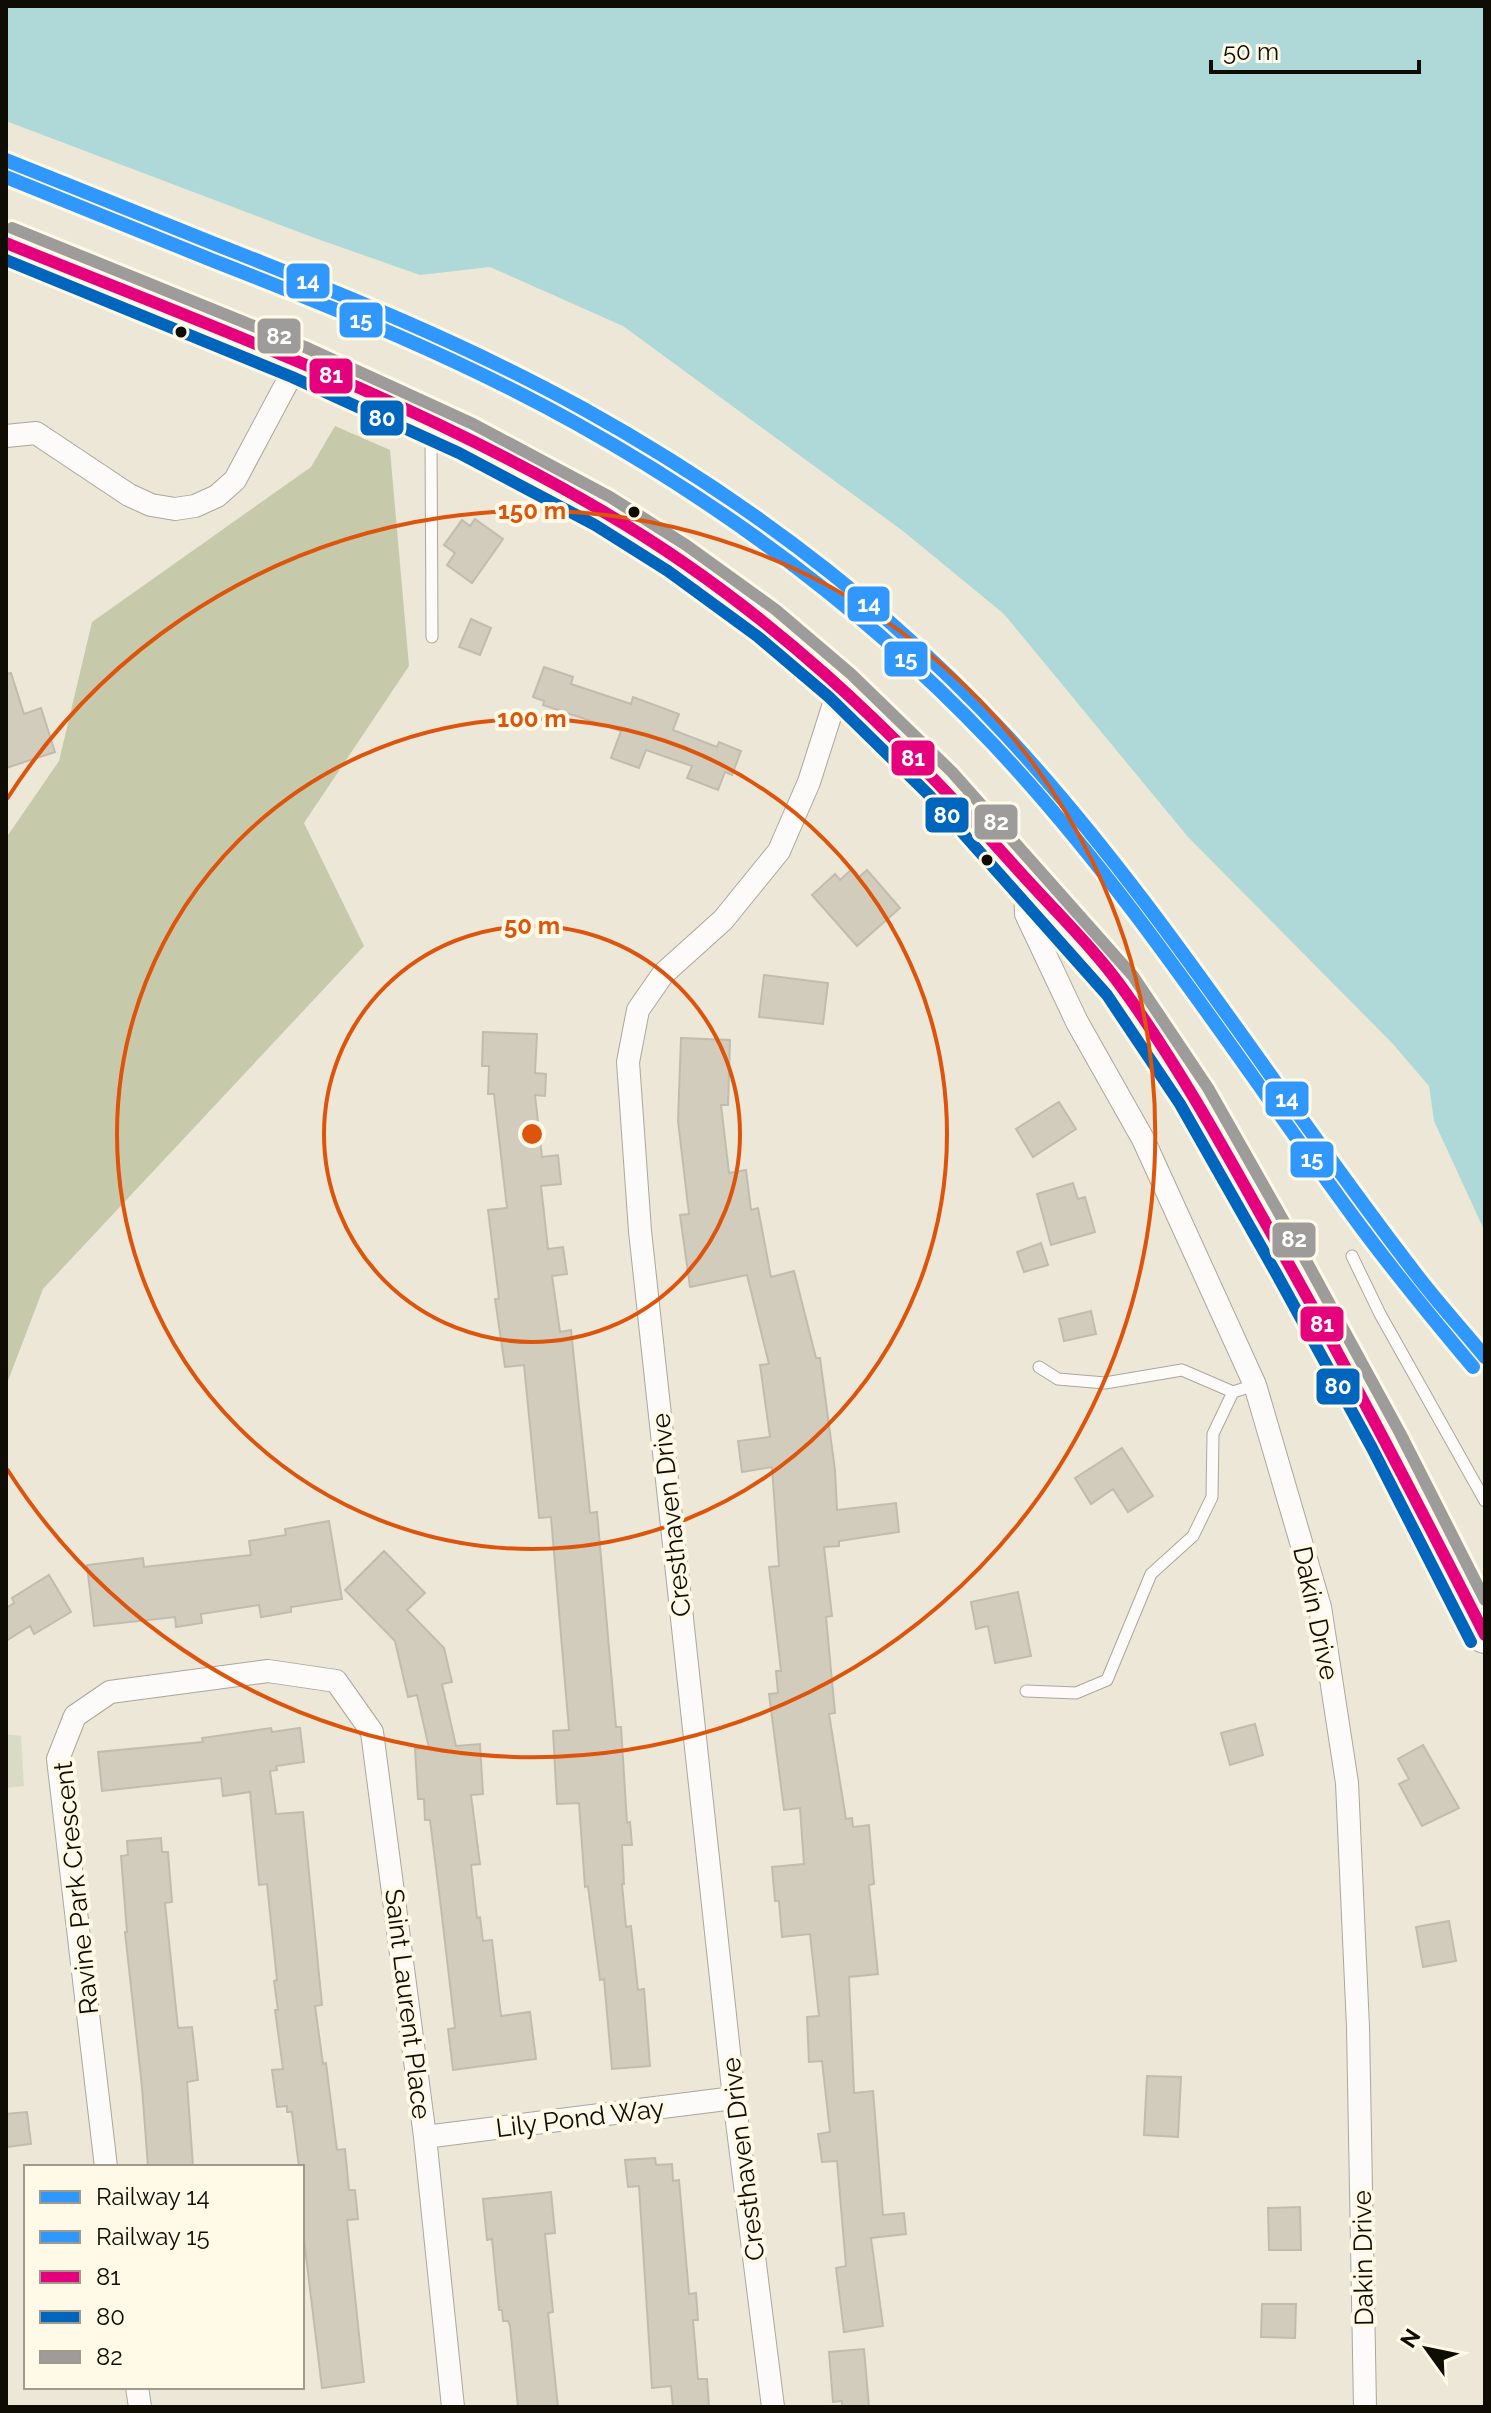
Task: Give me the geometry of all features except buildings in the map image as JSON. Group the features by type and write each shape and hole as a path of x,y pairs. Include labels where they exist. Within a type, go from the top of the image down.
{"main road":[{"path":"6,243 298,362 431,422 603,511 677,558 767,623 840,685 940,783 1120,985 1194,1096 1386,1441 1485,1635"}],"street":[{"path":"6,436 36,433 129,495 151,505 175,509 195,506 217,496 235,480 298,362"},
{"name":"Cresthaven Drive","path":"773,2407 734,2098 640,1231 628,1062 638,1010 663,974 723,920 779,851 809,782 840,685"},
{"name":"Dakin Drive","path":"1025,877 1026,914 1077,1022 1143,1139 1244,1389 1320,1607 1347,1783 1358,2027 1365,2407"},
{"name":"Saint Laurent Place","path":"268,1671 336,1681 372,1732 425,2137 453,2407"},
{"name":"Ravine Park Crescent","path":"106,2165 58,1759 75,1716 110,1692 268,1671"},
{"name":"Lily Pond Way","path":"425,2137 734,2098"}],"lane":[{"path":"431,422 432,637"},
{"path":"1352,1256 1380,1314 1485,1501"},
{"path":"1026,1691 1076,1693 1107,1680 1151,1574 1193,1536 1212,1497 1213,1434 1244,1389 1182,1370 1105,1383 1058,1379 1039,1367"}],"green space":[{"path":"335,426 390,450 409,666 304,823 364,946 43,1289 6,1386 6,838 59,761 92,622 311,467"},
{"path":"6,1734 21,1736 24,1786 6,1788"}],"water":[{"path":"6,6 1485,6 1485,1232 1434,1121 1429,1086 1393,1044 1188,837 1004,614 903,531 623,326 490,267 420,275 6,121"}],"rail line":[{"name":"14","path":"6,160 355,300 537,384 697,477 808,555 860,597 960,688 1063,799 1167,932 1365,1207 1441,1306 1485,1357"},
{"name":"15","path":"6,177 352,317 533,400 690,492 848,608 898,651 992,743 1089,855 1179,973 1366,1234 1473,1367"}],"transit line":[{"name":"82","path":"12,228 305,347 473,424 610,497 686,545 776,610 851,674 952,772 1133,976 1208,1088 1304,1257 1400,1433 1485,1600"},
{"name":"81","path":"6,243 310,367 533,472 664,549 720,588 826,674 924,769 1086,943 1142,1016 1195,1100 1290,1267 1376,1424 1485,1635"},
{"name":"80","path":"6,260 292,377 459,453 595,525 668,571 757,636 829,697 928,794 1107,995 1180,1104 1276,1273 1372,1448 1471,1642"}]}
